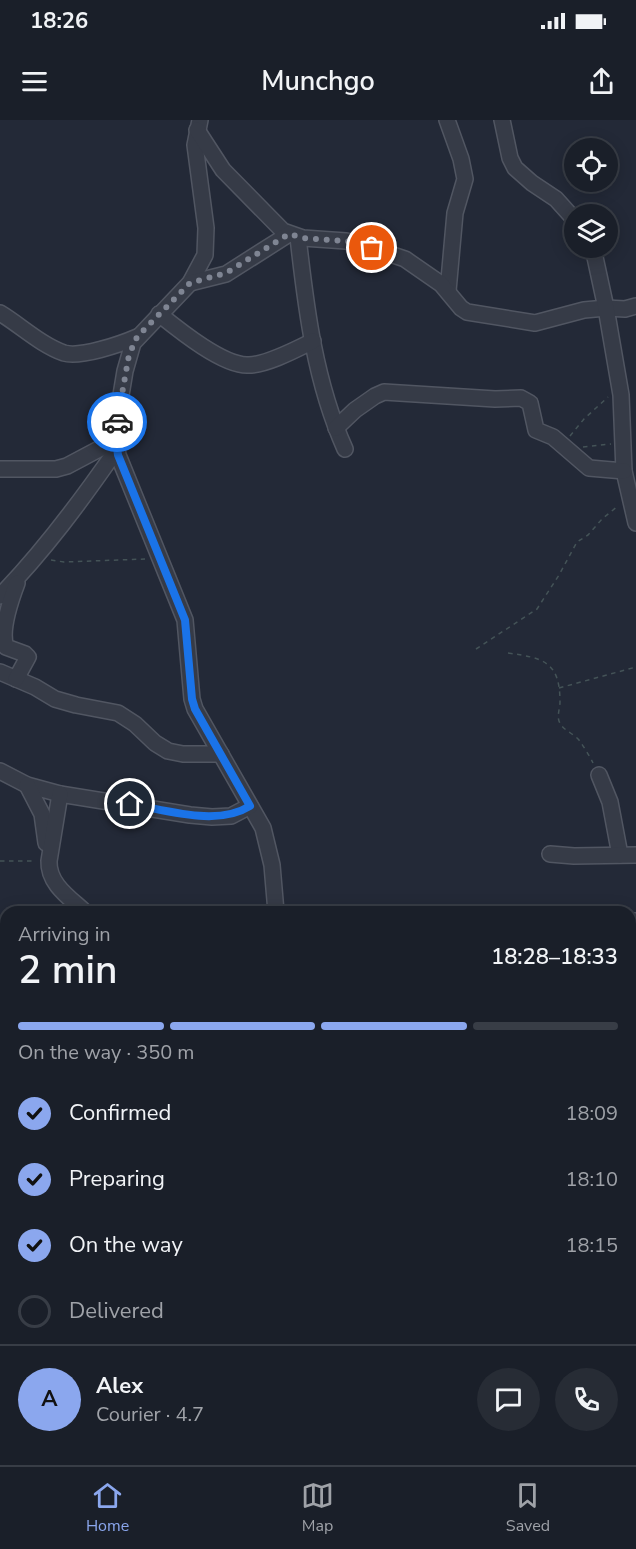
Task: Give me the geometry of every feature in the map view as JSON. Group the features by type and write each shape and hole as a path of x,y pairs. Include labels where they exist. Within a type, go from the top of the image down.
{"street":[{"path":"447,120 461,159 465,179 455,213 448,291"},
{"path":"502,120 510,158 515,168 556,199 564,208"},
{"path":"199,125 223,170 268,218 293,236 346,241 405,259 441,284 461,309 467,312 535,323 584,310 625,309 636,306"},
{"path":"0,596 36,557 86,495 116,445 125,371 131,349 137,337 190,283 201,264 206,246 206,228 195,145 199,125"},
{"path":"190,283 226,273 293,236"},
{"path":"293,236 320,380 345,449"},
{"path":"595,258 619,385 623,416 624,471 636,523"},
{"path":"0,313 41,340 67,353 112,347 137,337"},
{"path":"159,314 207,349 244,365 278,357 313,341"},
{"path":"336,429 350,414 381,393 495,399 521,398 530,403 536,430 564,446 589,468 624,471"},
{"path":"0,469 56,469 116,445"},
{"path":"116,445 185,620 192,699 195,709 259,819 266,839 273,872 276,906"},
{"path":"16,679 28,657 26,654 6,647 4,640 8,609 18,577"},
{"path":"0,672 35,687 55,699 118,712 168,751 183,754 220,754"},
{"path":"0,771 27,785 60,794 212,817 231,816 250,806"},
{"path":"599,775 610,802 620,855"},
{"path":"27,785 42,814 51,876 64,893 78,906"},
{"path":"49,862 60,794"},
{"path":"550,854 636,855"}],"path":[{"path":"564,446 584,419 619,385"},
{"path":"564,446 623,444"},
{"path":"476,649 537,609 580,539 588,535 609,513 630,499"},
{"path":"36,557 64,562 160,558"},
{"path":"508,653 548,663 554,670 560,704 558,720 578,739 599,775"},
{"path":"558,688 636,667"},
{"path":"0,861 49,862"}],"way so far":[{"path":"117,422 125,371 133,343 190,283 226,273 289,234 303,238 346,241 372,248"}],"route":[{"path":"117,422 118,455 185,620 192,699 195,709 250,806 231,816 212,817 130,804"}]}
